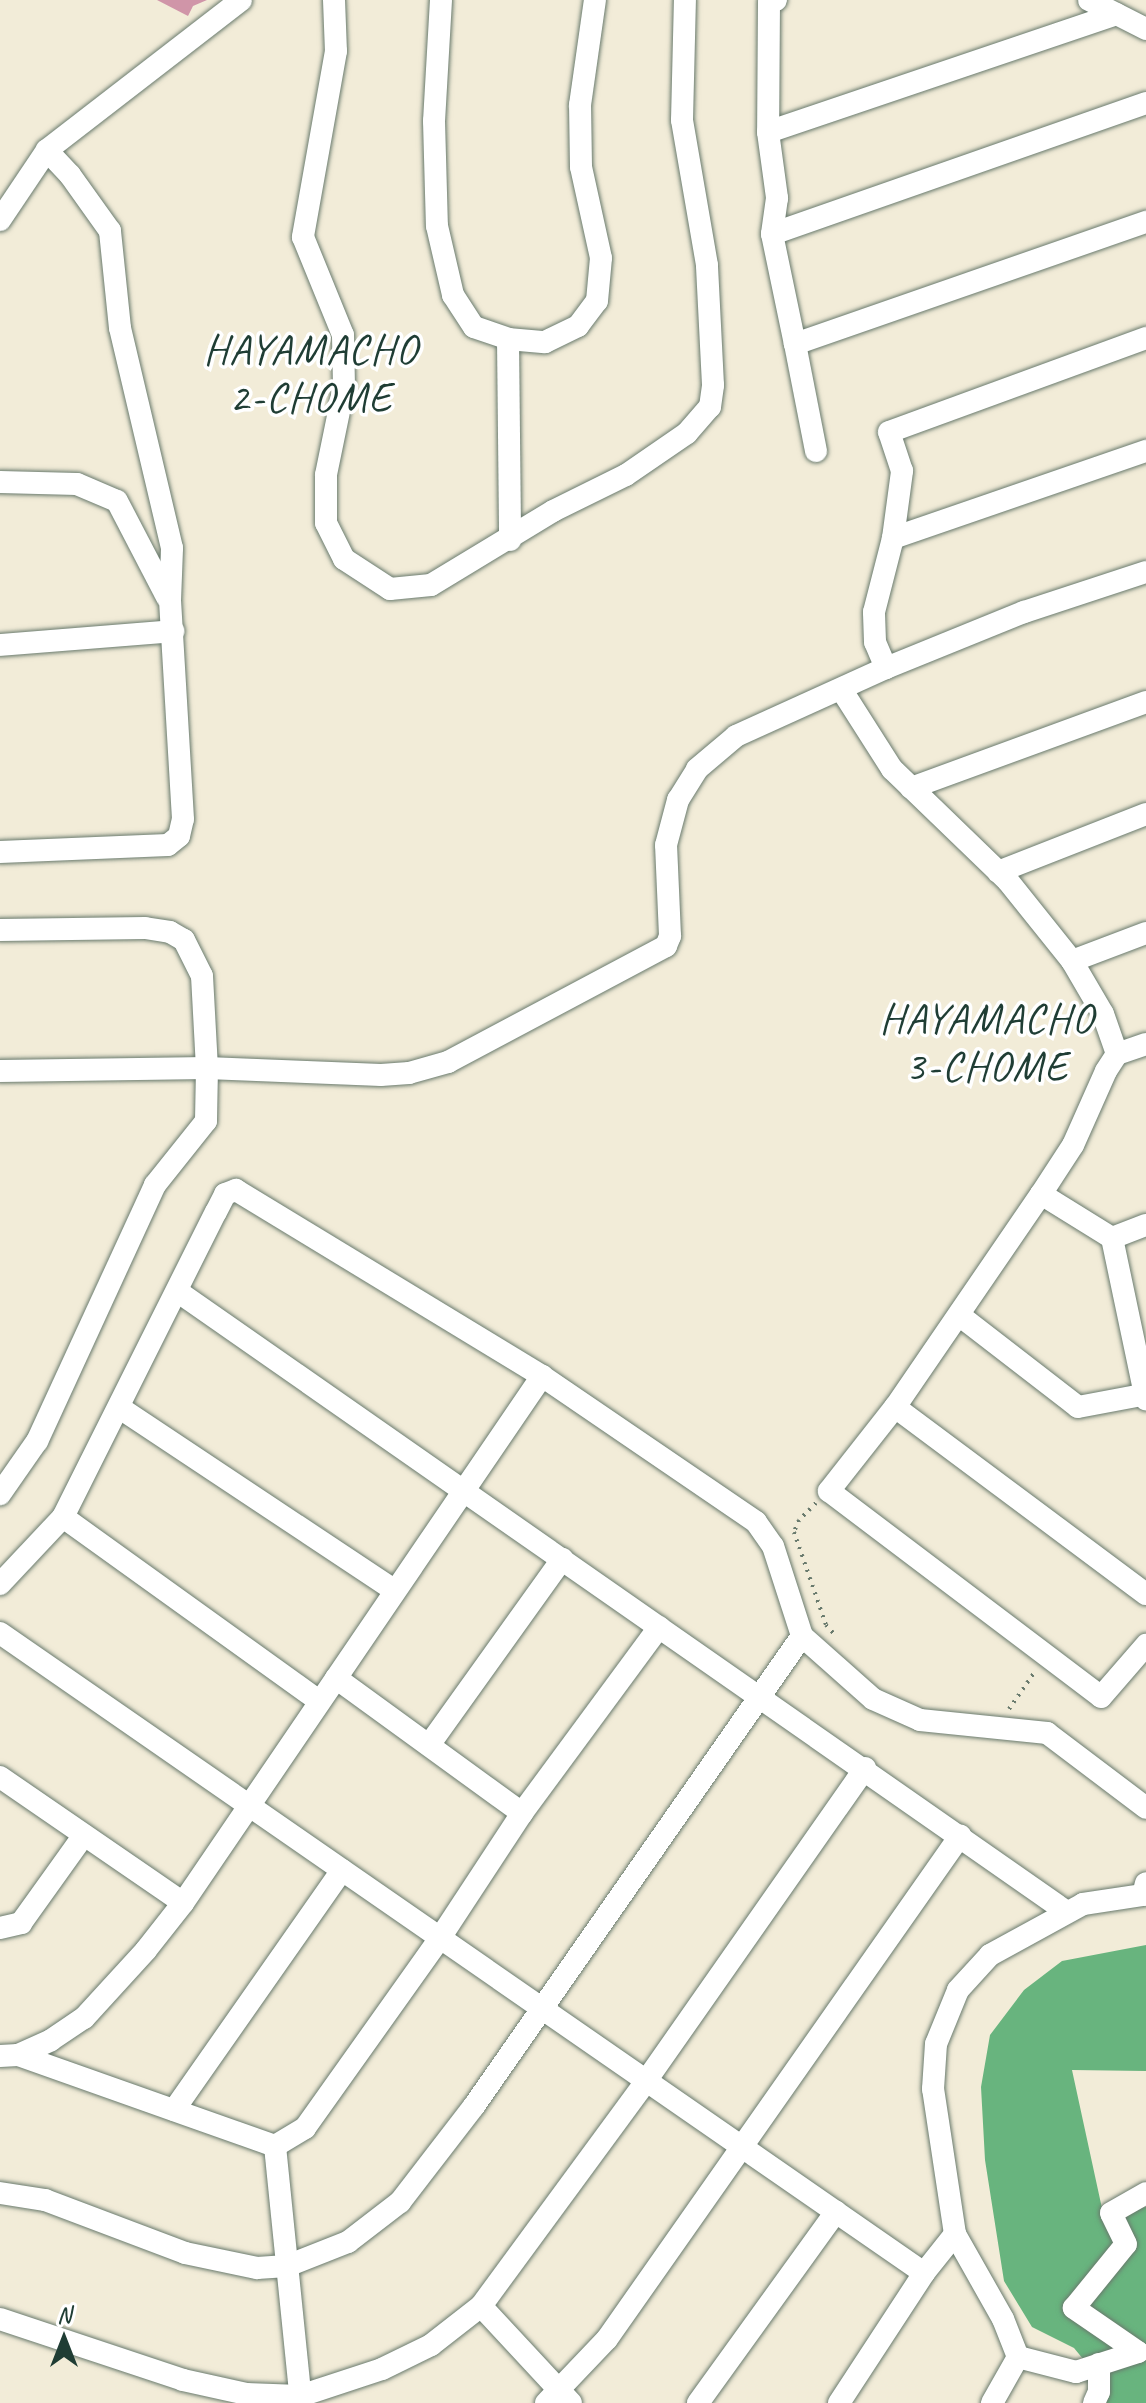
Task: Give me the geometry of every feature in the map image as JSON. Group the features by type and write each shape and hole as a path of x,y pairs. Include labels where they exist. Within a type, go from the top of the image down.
{"street":[{"path":"0,220 47,150 241,0"},
{"path":"334,0 336,51 303,237 343,335 344,387 326,475 326,523 344,559 390,589 431,585 510,540 553,511 626,475 687,433 710,407 713,385 702,238 682,120 685,0"},
{"path":"441,0 434,121 437,226 453,295 474,327 508,339 545,342 578,326 597,301 601,258 581,167 580,105 595,0"},
{"path":"776,0 769,2 768,132 777,198 772,234 816,451"},
{"path":"1089,0 1146,29"},
{"path":"768,132 1117,14"},
{"path":"772,234 1146,103"},
{"path":"0,852 168,845 179,836 183,819 170,601 172,548 120,328 110,231 70,175 47,150"},
{"path":"795,344 1146,222"},
{"path":"886,668 875,642 874,612 893,538 902,471 889,432 1146,338"},
{"path":"508,339 510,540"},
{"path":"893,538 1146,451"},
{"path":"0,482 77,484 117,501 170,601"},
{"path":"0,1071 207,1068 381,1075 409,1073 448,1062 658,952 670,936 666,845 678,800 697,769 736,736 886,668 1024,612 1146,572"},
{"path":"0,645 173,631"},
{"path":"841,689 882,756 998,872 1072,961 1103,1014 1117,1054"},
{"path":"911,788 1146,702"},
{"path":"998,872 1146,814"},
{"path":"0,930 145,928 170,932 184,940 202,976 207,1068 206,1121 155,1185 37,1441 0,1494"},
{"path":"1072,961 1146,933"},
{"path":"1146,1044 1117,1054 1106,1071 1073,1145 1041,1194 895,1407 829,1491 1101,1697 1146,1645"},
{"path":"0,1584 63,1517 225,1194 236,1190 542,1376 756,1522 773,1546 802,1636 873,1699 920,1720 1047,1733 1146,1808"},
{"path":"959,1315 1078,1407 1144,1397 1112,1238 1041,1194"},
{"path":"1112,1238 1146,1225"},
{"path":"177,1291 865,1768 1067,1912"},
{"path":"9,2055 51,2040 84,2018 127,1972 183,1903 542,1376"},
{"path":"895,1407 1146,1594"},
{"path":"120,1408 395,1591"},
{"path":"63,1517 319,1701"},
{"path":"429,1745 562,1559"},
{"path":"275,2146 305,2128 440,1938 522,1813 659,1627"},
{"path":"0,1633 924,2273"},
{"path":"0,2193 45,2200 185,2253 257,2268 287,2266 348,2242 400,2202 542,2009 757,1696 802,1636"},
{"path":"336,1678 522,1813"},
{"path":"0,2319 183,2380 246,2394 300,2399 382,2369 431,2345 481,2306 646,2081 865,1768"},
{"path":"0,1777 183,1903"},
{"path":"0,1928 21,1923 84,1835"},
{"path":"481,2306 559,2399 607,2339 960,1836"},
{"path":"174,2110 342,1870"},
{"path":"1018,2357 1003,2319 955,2234 933,2089 936,2044 958,1990 990,1955 1083,1904 1143,1895 1146,1883"},
{"path":"9,2055 275,2146"},
{"path":"275,2146 300,2399"},
{"path":"1018,2357 1076,2372 1138,2352 1074,2308 1126,2244 1111,2213 1146,2193"},
{"path":"698,2403 836,2212"},
{"path":"839,2403 924,2273 955,2234"},
{"path":"992,2403 1018,2357"},
{"path":"1094,2403 1099,2392 1099,2364"}],"path":[{"path":"829,1491 799,1520 794,1532 826,1625 838,1639"},
{"path":"1001,1710 1010,1709 1046,1655"}],"green space":[{"path":"1146,1945 1146,2071 1072,2070 1103,2213 1146,2207 1146,2403 1093,2403 1098,2377 1074,2348 1032,2327 1004,2281 985,2160 981,2087 990,2035 1024,1990 1062,1961"}],"building":[{"path":"157,0 207,0 193,6 188,16"}],"district":[{"name":"HAYAMACHO 2-CHOME","path":"311,374"},
{"name":"HAYAMACHO 3-CHOME","path":"987,1043"}]}
